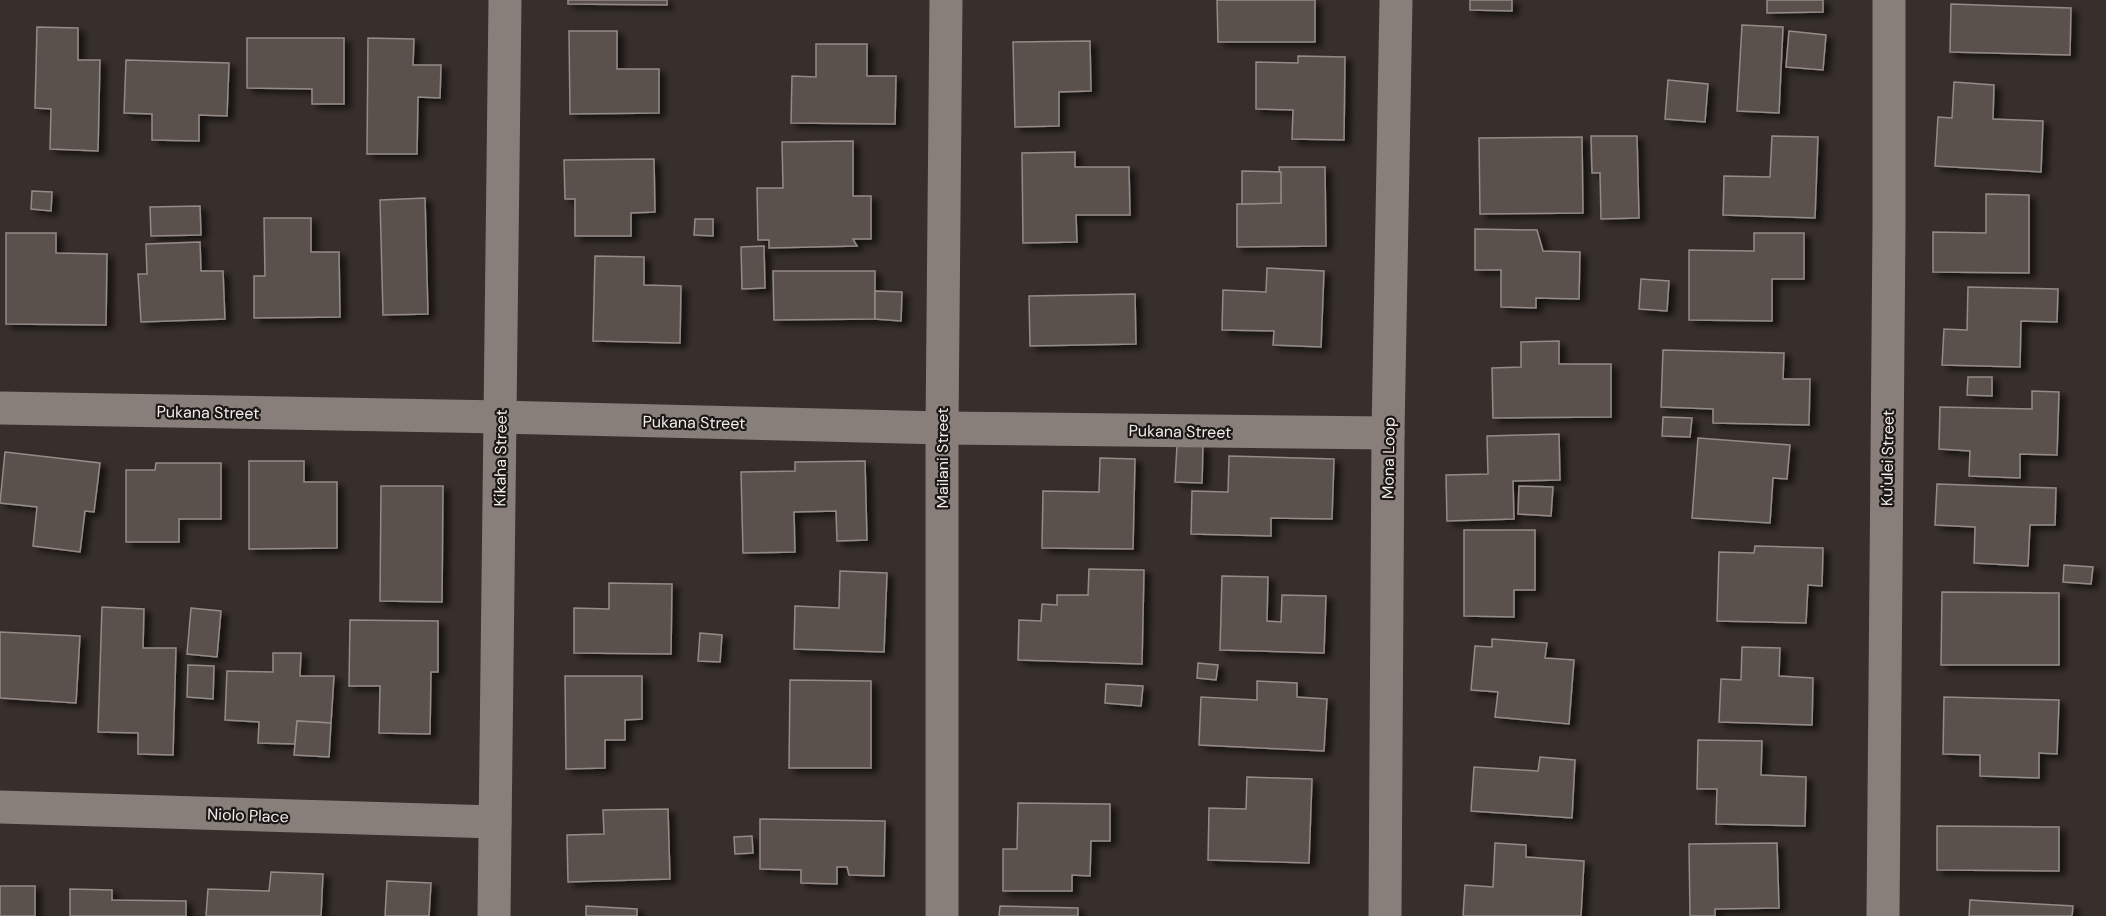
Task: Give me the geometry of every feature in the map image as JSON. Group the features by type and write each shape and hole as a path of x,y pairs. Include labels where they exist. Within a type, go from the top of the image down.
{"street":[{"name":"Kikaha Street","path":"494,916 505,0"},
{"name":"Mailani Street","path":"942,916 942,428 946,0"},
{"name":"Mona Loop","path":"1385,916 1388,433 1396,0"},
{"name":"Ku'ulei Street","path":"1883,916 1889,226 1888,0"},
{"name":"Pukana Street","path":"0,408 942,428 1388,433"},
{"name":"Niolo Place","path":"0,807 495,822"}],"building":[{"path":"568,0 667,0 667,5 568,4"},
{"path":"1217,0 1315,0 1315,42 1218,42"},
{"path":"1470,0 1512,0 1512,11 1470,10"},
{"path":"1767,0 1823,0 1823,12 1767,13"},
{"path":"1951,4 2071,8 2070,55 1950,52"},
{"path":"1742,25 1783,27 1779,113 1737,111"},
{"path":"37,27 78,28 78,60 100,60 98,151 50,149 51,109 35,108"},
{"path":"569,31 617,31 617,69 659,69 659,113 570,114"},
{"path":"1789,31 1826,35 1823,70 1786,67"},
{"path":"247,38 344,38 344,104 312,104 312,89 247,88"},
{"path":"368,38 414,39 413,65 441,65 440,98 418,97 417,154 367,154"},
{"path":"1090,41 1091,91 1059,92 1059,126 1015,127 1013,42"},
{"path":"816,44 867,44 867,76 896,76 895,124 791,123 792,76 816,77"},
{"path":"1298,56 1345,57 1344,140 1292,139 1293,110 1256,109 1256,62 1298,63"},
{"path":"126,60 229,63 227,116 199,115 199,141 152,140 152,114 124,113"},
{"path":"1668,80 1708,84 1705,122 1665,119"},
{"path":"1954,82 1994,85 1993,119 2043,121 2041,172 1935,166 1938,117 1952,118"},
{"path":"1591,136 1637,136 1639,218 1601,219 1600,173 1592,173"},
{"path":"1772,136 1818,137 1815,218 1723,215 1724,176 1770,177"},
{"path":"1582,137 1583,213 1480,214 1479,138"},
{"path":"853,141 853,196 871,196 871,239 853,239 857,246 769,248 769,240 758,240 757,188 783,188 782,142"},
{"path":"1075,152 1075,167 1129,167 1130,215 1076,215 1077,242 1023,243 1022,153"},
{"path":"654,159 655,212 631,213 631,236 575,236 575,199 565,199 564,160"},
{"path":"1279,167 1325,167 1326,246 1237,247 1237,204 1281,203"},
{"path":"1242,171 1281,172 1281,203 1242,204"},
{"path":"32,191 52,192 51,211 31,209"},
{"path":"1986,194 2029,195 2029,273 1933,272 1933,232 1986,233"},
{"path":"425,198 428,314 383,315 380,200"},
{"path":"200,206 201,235 151,236 150,207"},
{"path":"264,218 311,218 311,252 339,252 340,317 254,318 254,276 265,276"},
{"path":"695,219 713,219 713,236 694,235"},
{"path":"1475,229 1537,230 1543,251 1580,252 1579,299 1536,298 1536,308 1501,307 1501,270 1475,270"},
{"path":"6,233 56,233 56,253 107,254 106,325 6,324"},
{"path":"1754,233 1804,233 1804,279 1772,279 1772,321 1689,320 1689,250 1754,251"},
{"path":"200,242 201,271 223,271 225,319 141,322 138,274 147,274 146,244"},
{"path":"764,246 765,288 742,289 741,247"},
{"path":"595,256 644,257 644,285 681,286 680,343 593,341"},
{"path":"1267,268 1324,271 1321,347 1273,345 1274,331 1222,330 1223,290 1266,292"},
{"path":"773,271 875,271 875,319 774,320"},
{"path":"1641,279 1669,281 1667,311 1639,309"},
{"path":"1968,287 2058,289 2057,322 2021,321 2020,367 1942,365 1944,329 1967,330"},
{"path":"875,291 902,292 901,321 875,319"},
{"path":"1135,294 1136,344 1030,346 1029,296"},
{"path":"1559,341 1559,364 1611,364 1611,417 1493,418 1492,368 1521,367 1521,342"},
{"path":"1663,350 1784,353 1783,379 1810,379 1809,425 1713,423 1713,409 1661,407"},
{"path":"1968,377 1992,377 1992,396 1967,395"},
{"path":"2032,391 2059,392 2057,455 2020,454 2020,478 1969,476 1970,451 1939,449 1940,407 2032,409"},
{"path":"1663,417 1692,418 1690,437 1662,436"},
{"path":"1559,434 1560,480 1513,481 1514,519 1447,521 1446,475 1488,474 1487,436"},
{"path":"1698,438 1790,445 1787,479 1773,478 1770,523 1692,518"},
{"path":"1177,445 1203,446 1202,483 1175,482"},
{"path":"5,452 100,463 94,512 85,511 80,552 33,546 37,507 0,503"},
{"path":"1229,456 1334,459 1332,519 1271,518 1271,536 1191,534 1192,491 1228,492"},
{"path":"1100,458 1135,459 1133,549 1042,548 1043,491 1099,492"},
{"path":"249,461 304,461 304,482 337,482 337,548 249,549"},
{"path":"865,461 867,540 837,541 836,511 794,512 795,552 743,553 741,472 795,471 795,462"},
{"path":"156,463 221,463 221,519 179,519 179,542 126,542 126,470 155,470"},
{"path":"1937,484 2056,488 2055,525 2030,525 2028,566 1974,563 1975,527 1935,525"},
{"path":"381,486 443,486 442,602 380,601"},
{"path":"1519,486 1553,487 1551,516 1518,514"},
{"path":"1464,530 1535,530 1535,590 1514,590 1514,617 1464,616"},
{"path":"1755,546 1823,548 1822,586 1808,585 1806,623 1717,621 1719,552 1754,553"},
{"path":"2064,565 2093,567 2091,584 2063,582"},
{"path":"1089,569 1144,570 1142,664 1018,660 1019,620 1041,621 1042,604 1057,605 1057,595 1088,595"},
{"path":"840,571 887,573 884,652 794,649 795,606 839,608"},
{"path":"1222,576 1268,577 1267,621 1281,622 1282,595 1326,596 1324,653 1220,650"},
{"path":"609,583 672,584 671,654 574,653 574,608 609,609"},
{"path":"1942,592 2059,593 2059,665 1941,665"},
{"path":"102,607 144,609 143,648 176,648 173,755 138,754 138,733 98,732"},
{"path":"191,608 221,611 217,657 187,654"},
{"path":"350,620 438,621 438,672 431,672 430,734 379,733 380,686 349,686"},
{"path":"0,632 80,636 76,703 0,698"},
{"path":"700,633 722,635 720,662 698,661"},
{"path":"1492,639 1547,643 1545,658 1574,660 1569,724 1495,717 1498,692 1471,690 1475,646 1492,647"},
{"path":"1742,647 1780,648 1779,676 1813,678 1812,725 1719,722 1721,679 1741,680"},
{"path":"273,653 301,653 300,676 334,676 331,723 297,721 295,744 258,743 259,722 225,720 227,671 273,672"},
{"path":"1198,663 1218,665 1216,680 1197,678"},
{"path":"188,665 214,666 213,699 187,697"},
{"path":"565,676 642,676 642,719 625,720 625,740 605,740 605,768 566,769"},
{"path":"790,680 871,681 871,768 789,768"},
{"path":"1257,681 1297,683 1297,697 1327,699 1324,751 1199,745 1201,697 1257,700"},
{"path":"1106,684 1143,686 1141,706 1105,703"},
{"path":"1944,697 2059,700 2057,754 2039,753 2039,778 1980,776 1980,755 1943,754"},
{"path":"297,721 331,723 329,757 294,755"},
{"path":"1698,740 1762,741 1761,775 1806,777 1805,826 1716,824 1717,789 1697,789"},
{"path":"1540,757 1575,760 1572,818 1471,811 1474,767 1538,771"},
{"path":"1247,777 1312,779 1309,863 1208,860 1209,808 1246,809"},
{"path":"1018,803 1110,804 1110,841 1091,841 1090,876 1072,875 1072,891 1003,891 1003,849 1017,849"},
{"path":"668,809 670,879 568,882 567,835 604,834 603,810"},
{"path":"760,819 885,821 884,876 849,875 847,867 837,867 837,884 801,883 801,870 760,869"},
{"path":"1937,826 2059,827 2059,871 1937,870"},
{"path":"752,836 753,853 735,854 734,837"},
{"path":"1495,843 1526,845 1526,857 1584,861 1581,916 1463,916 1465,885 1493,887"},
{"path":"1777,843 1779,908 1715,909 1715,916 1690,916 1689,844"},
{"path":"271,872 323,874 321,916 206,916 208,889 269,891"},
{"path":"387,881 431,883 429,916 385,916"},
{"path":"0,886 35,886 35,916 0,916"},
{"path":"70,889 112,890 112,900 186,901 186,916 70,916"},
{"path":"1970,900 2073,906 2072,916 1969,916"},
{"path":"586,906 637,909 637,916 586,916"},
{"path":"1000,906 1078,908 1078,916 999,916"}]}
